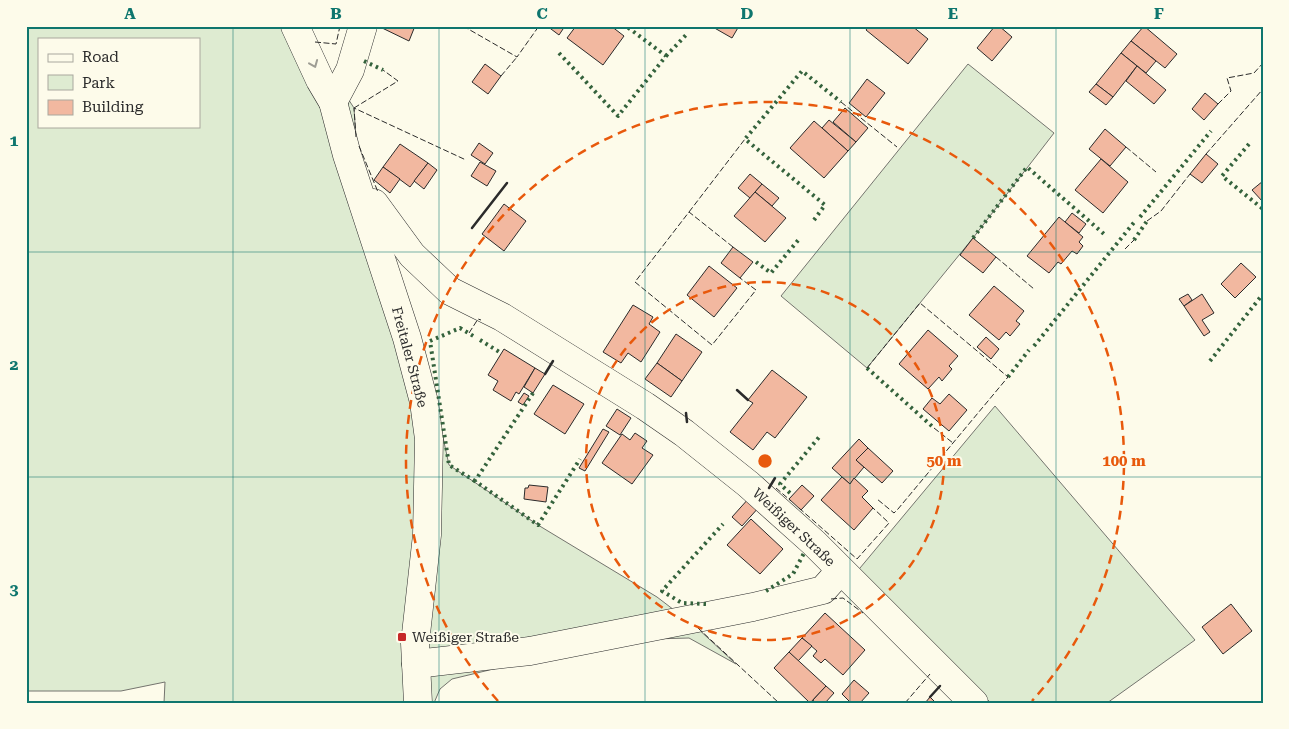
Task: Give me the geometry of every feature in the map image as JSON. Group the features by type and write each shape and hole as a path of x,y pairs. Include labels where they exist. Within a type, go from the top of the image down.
{"street":[{"name":"Freitaler Straße","path":"295,26 333,102 347,155 407,338 424,402 428,439 427,535 419,600 416,664 418,703"},
{"path":"333,102 350,70 364,26"},
{"name":"Weißiger Straße","path":"365,206 374,203 412,255 450,291 502,317 684,433 748,484 814,544 974,703"},
{"name":"Weißiger Straße","path":"416,664 530,651 753,607 823,590 840,571"}],"green space":[{"path":"26,26 305,26 323,60 354,108 356,140 423,346 449,465 538,525 657,597 695,626 736,664 689,638 652,639 510,665 452,679 440,689 434,703 164,703 165,682 121,691 26,691"},
{"path":"968,64 1054,133 973,238 867,368 781,296"},
{"path":"995,406 1195,640 1107,703 991,703 855,574"}],"building":[{"path":"378,26 415,26 409,41"},
{"path":"547,26 565,26 559,35"},
{"path":"576,26 611,26 624,36 603,65 567,38"},
{"path":"711,26 739,26 732,38"},
{"path":"869,26 912,26 928,39 908,64 866,30"},
{"path":"995,26 999,26 1012,37 992,61 977,48"},
{"path":"1144,26 1177,54 1165,68 1131,41"},
{"path":"1131,41 1156,61 1146,73 1121,53"},
{"path":"1121,53 1137,66 1113,97 1096,84"},
{"path":"485,64 501,76 488,94 472,82"},
{"path":"1137,66 1166,90 1154,104 1126,81"},
{"path":"867,79 885,93 866,117 849,103"},
{"path":"1096,84 1113,97 1106,105 1089,92"},
{"path":"1205,93 1218,104 1204,120 1192,109"},
{"path":"845,108 868,128 856,142 833,122"},
{"path":"829,120 856,142 848,151 822,128"},
{"path":"814,121 848,151 824,178 790,148"},
{"path":"1105,129 1126,147 1110,166 1089,149"},
{"path":"479,143 493,153 485,164 471,155"},
{"path":"400,144 428,163 410,187 383,167"},
{"path":"1206,154 1218,164 1202,183 1190,174"},
{"path":"1101,159 1128,182 1103,213 1075,190"},
{"path":"480,162 496,171 487,186 471,176"},
{"path":"428,163 437,170 424,189 414,181"},
{"path":"383,167 400,179 390,193 374,180"},
{"path":"750,174 762,184 750,198 738,188"},
{"path":"1263,181 1263,202 1252,190"},
{"path":"762,184 779,198 772,206 755,192"},
{"path":"755,192 786,218 765,242 734,216"},
{"path":"504,204 526,221 504,251 482,234"},
{"path":"1072,213 1086,224 1079,233 1065,222"},
{"path":"1059,217 1083,237 1079,242 1083,246 1077,254 1072,251 1061,264 1058,262 1049,273 1027,256"},
{"path":"973,238 996,257 983,273 960,255"},
{"path":"733,247 753,262 740,278 721,263"},
{"path":"1241,263 1256,277 1235,298 1221,284"},
{"path":"709,266 737,288 714,317 687,295"},
{"path":"994,286 1024,311 1016,321 1020,324 1010,336 1006,332 999,340 969,315"},
{"path":"1188,294 1192,300 1184,306 1179,299"},
{"path":"1202,294 1214,313 1202,320 1210,332 1204,336 1184,306"},
{"path":"633,305 653,317 649,324 660,332 641,362 628,353 621,363 603,352"},
{"path":"928,330 958,356 949,366 952,369 942,381 939,377 928,389 899,364"},
{"path":"676,334 702,352 682,381 657,363"},
{"path":"986,337 999,349 991,359 977,347"},
{"path":"504,349 535,368 519,394 516,392 511,401 493,390 498,381 488,375"},
{"path":"657,363 682,381 671,397 645,379"},
{"path":"535,368 545,374 533,393 524,387"},
{"path":"772,370 807,397 775,438 767,432 753,450 730,432 753,403 748,400"},
{"path":"553,385 584,404 565,434 534,414"},
{"path":"524,393 529,396 523,405 518,402"},
{"path":"949,394 967,410 949,431 923,409 932,398 940,404"},
{"path":"617,409 631,418 620,435 606,426"},
{"path":"603,429 609,432 585,471 579,468"},
{"path":"635,433 647,441 642,448 653,455 632,484 602,463 622,434 630,440"},
{"path":"859,439 868,448 856,460 864,467 850,484 832,468"},
{"path":"868,448 893,471 882,483 856,460"},
{"path":"842,477 850,484 854,478 868,491 862,497 873,508 854,530 821,500"},
{"path":"529,485 548,487 546,502 524,499 525,488 528,488"},
{"path":"802,485 814,496 801,510 789,499"},
{"path":"750,497 760,506 742,526 732,517"},
{"path":"751,519 783,549 760,574 727,545"},
{"path":"1231,604 1252,631 1223,654 1202,627"},
{"path":"825,613 865,650 843,675 825,659 821,663 813,656 817,651 802,638"},
{"path":"802,638 812,646 798,661 789,652"},
{"path":"789,652 826,686 810,703 774,668"},
{"path":"854,680 869,693 860,703 851,703 842,694"},
{"path":"826,686 834,693 825,703 815,703 813,700"},
{"path":"930,697 936,703 925,703"}],"hedge":[{"path":"559,53 618,116 666,56 626,26"},
{"path":"666,56 686,35"},
{"path":"364,61 383,70"},
{"path":"814,220 825,205 745,139 802,71 841,102"},
{"path":"1140,217 1211,131"},
{"path":"1249,144 1222,176 1263,209"},
{"path":"973,238 1027,167 1104,234"},
{"path":"1034,346 1136,220"},
{"path":"1134,240 1147,221"},
{"path":"756,262 771,273 800,238"},
{"path":"1210,361 1263,294"},
{"path":"475,337 460,328 430,341 449,465 475,481"},
{"path":"480,340 501,353"},
{"path":"1008,377 1029,350"},
{"path":"867,368 934,428"},
{"path":"533,393 475,481 538,525 580,459"},
{"path":"790,493 780,484 820,436"},
{"path":"706,604 682,603 662,591 723,524"},
{"path":"766,591 793,574 804,553"}],"fence":[{"path":"315,42 336,44 340,26"},
{"path":"463,26 517,57 539,26"},
{"path":"501,76 517,57"},
{"path":"1218,104 1231,91 1227,78 1254,73 1263,63"},
{"path":"354,108 398,81 383,70"},
{"path":"1206,154 1263,89"},
{"path":"841,102 897,147"},
{"path":"356,137 354,108 466,160"},
{"path":"689,212 745,139"},
{"path":"359,146 378,192"},
{"path":"1126,147 1156,172"},
{"path":"1147,221 1161,211 1190,174"},
{"path":"733,247 689,212 635,282 712,345 756,290 740,278"},
{"path":"1125,249 1134,240"},
{"path":"996,257 1034,289"},
{"path":"867,368 920,303 1008,377 894,513 877,499"},
{"path":"469,333 478,319 481,320"},
{"path":"934,428 953,443"},
{"path":"776,488 791,501"},
{"path":"799,508 857,559 889,523 873,508"},
{"path":"831,599 843,598 863,613"},
{"path":"698,628 779,703"},
{"path":"905,703 930,674"}],"wall":[{"path":"472,228 507,183"},
{"path":"545,374 553,361"},
{"path":"737,390 748,400"},
{"path":"686,413 687,422"},
{"path":"769,488 775,478"},
{"path":"930,697 940,686"}],"place":[{"name":"Weißiger Straße","path":"402,637"}]}
